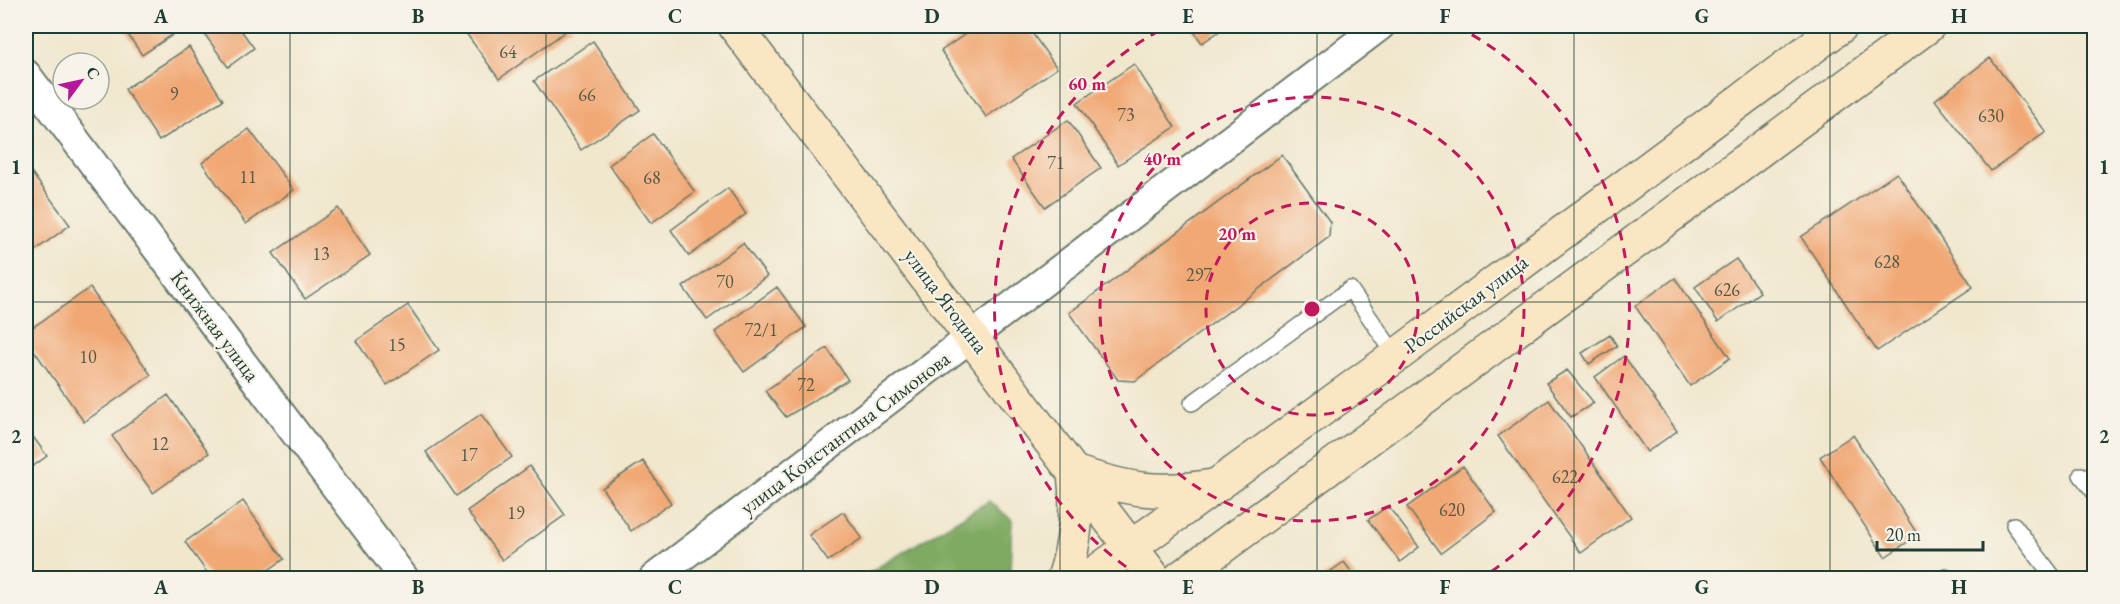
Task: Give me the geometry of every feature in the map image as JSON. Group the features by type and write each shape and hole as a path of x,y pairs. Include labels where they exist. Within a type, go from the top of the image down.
{"main road":[{"name":"улица Ягодина","path":"735,26 973,337 1154,579"},
{"name":"Российская улица","path":"1089,579 1396,356 1841,26"},
{"path":"1180,579 1928,26"},
{"path":"1064,579 1076,532 1078,508 1074,472 1129,489 1149,491 1176,492 1217,485"}],"street":[{"name":"улица Константина Симонова","path":"654,579 1380,26"},
{"name":"Книжная улица","path":"26,74 404,579"}],"lane":[{"path":"1192,403 1350,289 1396,356"},
{"path":"2081,475 2094,492"},
{"path":"2014,525 2054,579"}],"green space":[{"path":"989,501 1012,520 1010,571 998,578 860,578"}],"building":[{"path":"122,26 186,26 142,55"},
{"path":"206,26 238,26 254,48 228,67 201,29"},
{"path":"461,26 573,26 499,79"},
{"path":"977,26 1027,26 1057,68 986,117 941,51"},
{"path":"1190,26 1227,26 1202,43"},
{"path":"593,41 640,110 581,150 534,81"},
{"path":"189,47 223,100 159,141 125,89"},
{"path":"1990,58 2046,132 1991,171 1935,100"},
{"path":"1134,64 1175,127 1118,165 1077,103"},
{"path":"1068,120 1101,168 1045,207 1011,159"},
{"path":"249,129 294,190 246,224 202,163"},
{"path":"653,134 695,192 651,223 609,165"},
{"path":"1282,155 1330,222 1329,237 1135,381 1118,380 1069,313"},
{"path":"26,165 70,225 26,257"},
{"path":"1897,173 1973,287 1877,351 1801,237"},
{"path":"728,188 746,214 689,256 671,230"},
{"path":"338,208 370,255 305,299 273,253"},
{"path":"743,243 767,276 707,320 683,287"},
{"path":"1736,259 1760,292 1718,322 1695,287"},
{"path":"1675,278 1730,358 1690,386 1635,306"},
{"path":"777,287 806,327 744,372 715,332"},
{"path":"90,288 151,375 84,422 26,339 26,332"},
{"path":"408,305 439,350 387,385 356,341"},
{"path":"1610,335 1617,346 1589,364 1582,353"},
{"path":"827,348 848,380 786,417 765,391"},
{"path":"1624,356 1677,431 1647,452 1595,377"},
{"path":"1567,370 1594,403 1571,417 1546,383"},
{"path":"168,395 209,453 153,493 112,436"},
{"path":"1549,400 1631,517 1581,553 1498,436"},
{"path":"481,414 512,457 456,496 426,452"},
{"path":"26,427 47,456 26,471"},
{"path":"1853,435 1918,535 1885,557 1820,457"},
{"path":"643,461 671,503 631,531 602,488"},
{"path":"530,466 565,515 502,560 467,511"},
{"path":"1463,466 1496,512 1441,553 1407,507"},
{"path":"243,501 284,559 257,578 211,578 185,542"},
{"path":"1388,506 1419,547 1400,562 1368,520"},
{"path":"843,512 862,538 828,561 809,535"},
{"path":"1344,562 1356,578 1321,578"}]}
